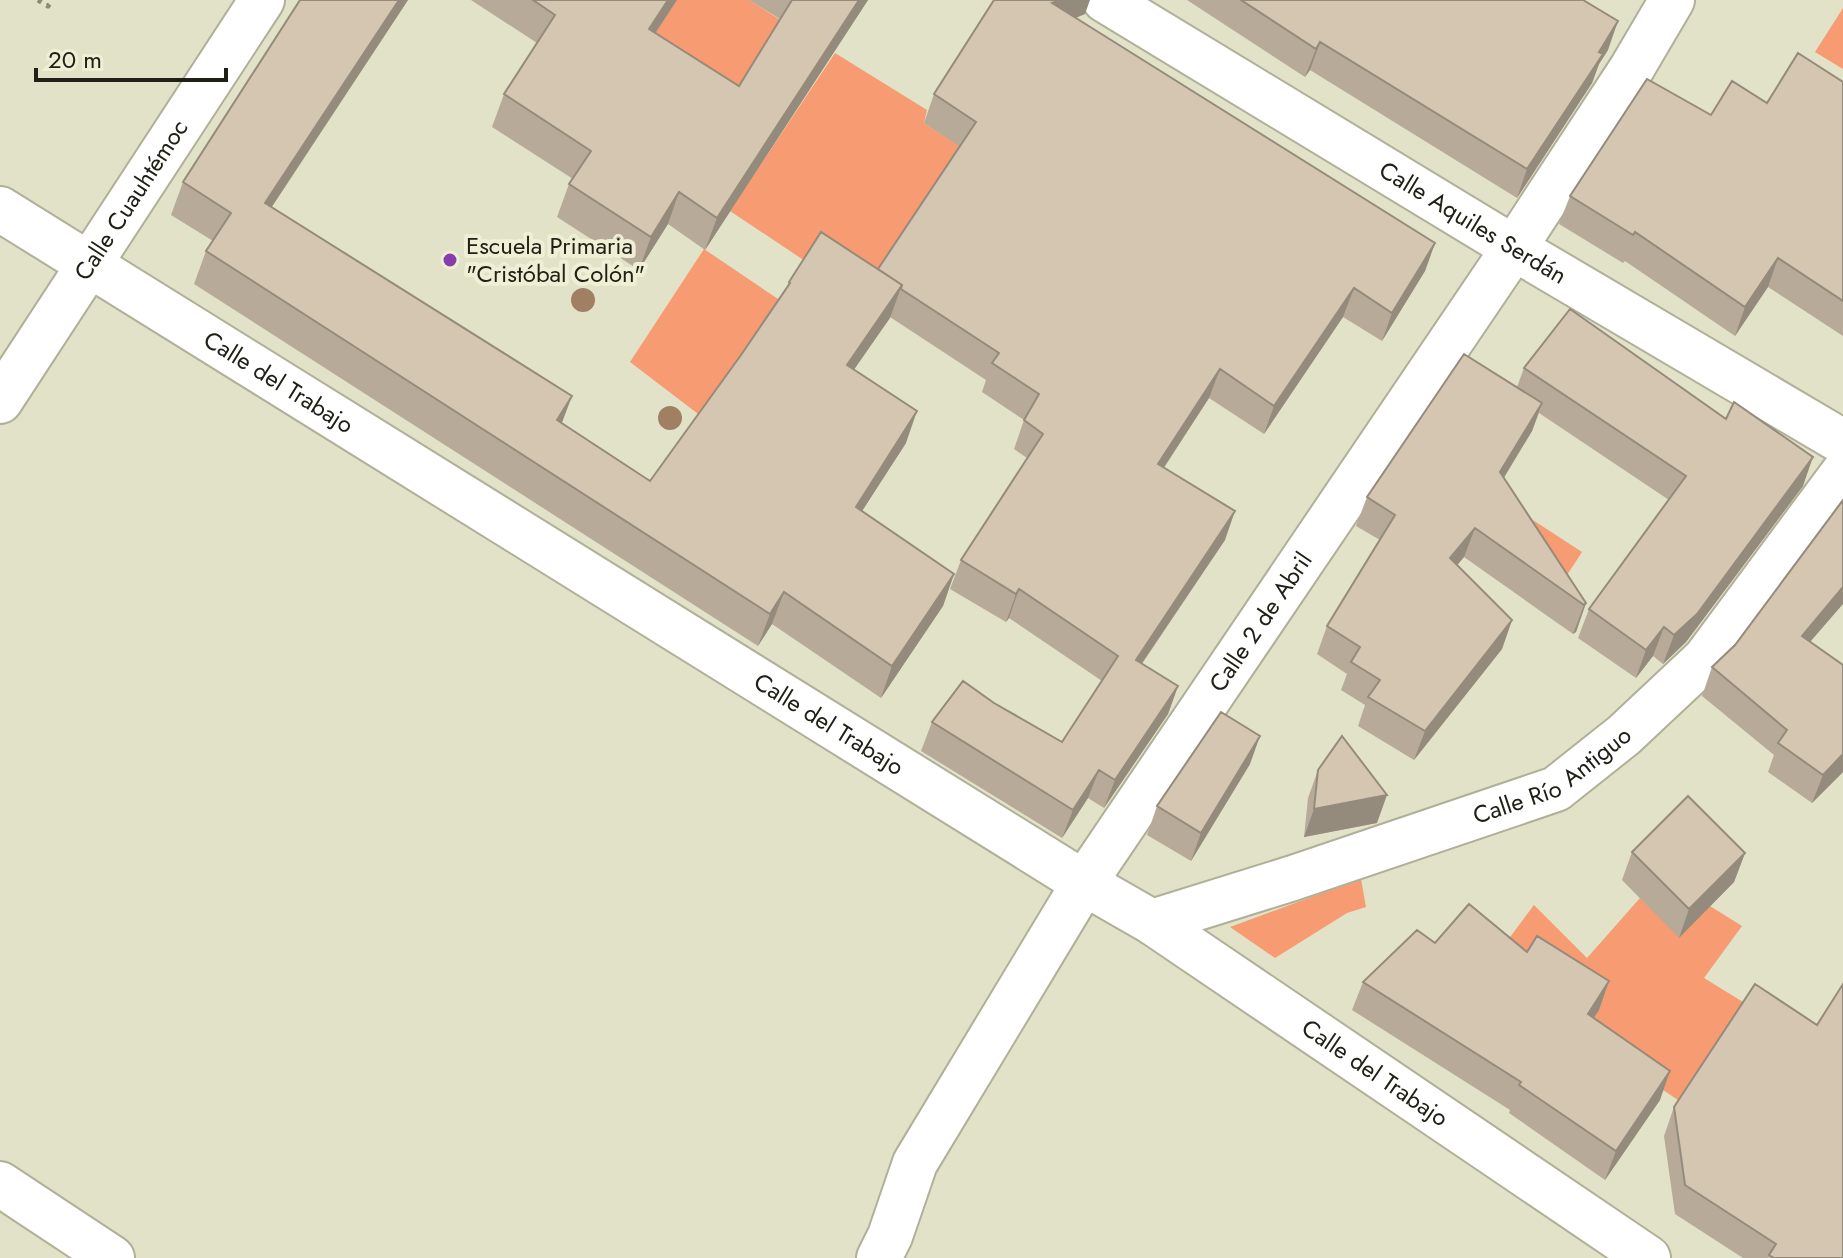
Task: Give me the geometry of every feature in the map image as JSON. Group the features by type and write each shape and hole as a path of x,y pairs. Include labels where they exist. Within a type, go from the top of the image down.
{"street":[{"name":"Calle Cuauhtémoc","path":"0,401 262,0"},
{"name":"Calle Aquiles Serdán","path":"1105,0 1514,248 1843,442"},
{"name":"Calle 2 de Abril","path":"879,1258 890,1236 915,1163 1084,883 1514,248 1632,68 1672,0"},
{"name":"Calle del Trabajo","path":"0,209 92,263 1084,883 1152,922 1648,1258"},
{"name":"Calle Río Antiguo","path":"1152,922 1556,789 1624,735 1705,659 1843,473"},
{"path":"0,1184 112,1258"}],"path":[{"path":"38,0 48,6 52,0"}],"shaded area":[{"path":"667,0 749,0 787,24 741,97 609,13"},
{"path":"1843,8 1843,69 1815,52"},
{"path":"835,53 927,110 924,123 966,150 865,301 730,211"},
{"path":"704,249 784,303 706,420 630,362"},
{"path":"1493,494 1582,552 1567,575"},
{"path":"1361,879 1366,907 1347,913 1275,958 1230,927"},
{"path":"1640,898 1679,937 1710,906 1742,926 1704,978 1743,1002 1678,1100 1582,1036 1492,961 1534,905 1587,958"}],"building":[{"path":"300,0 399,0 265,203 572,396 557,420 650,481 741,355 821,232 902,285 847,365 917,411 856,507 954,574 892,666 784,592 770,614 206,251 231,213 183,182"},
{"path":"533,0 668,0 649,29 739,86 792,0 859,0 717,218 679,192 651,237 569,184 591,151 504,94 555,15"},
{"path":"994,0 1059,0 1052,3 1435,243 1392,313 1354,288 1274,406 1220,369 1158,464 1235,511 1136,660 1178,686 1115,780 1099,770 1073,810 932,722 963,681 994,703 1062,742 1118,656 1019,589 1016,594 961,560 1043,434 1024,420 1039,394 992,363 999,353 901,289 902,285 878,269 976,122 934,94"},
{"path":"1241,0 1583,0 1618,21 1599,52 1603,54 1527,169 1320,42 1316,49"},
{"path":"1798,53 1843,82 1843,301 1778,258 1745,307 1635,232 1633,235 1570,196 1647,79 1711,115 1732,81 1767,103"},
{"path":"1570,309 1726,419 1734,402 1813,457 1697,614 1674,635 1664,627 1646,650 1589,609 1686,476 1524,368"},
{"path":"1464,354 1542,403 1500,472 1586,603 1584,605 1475,528 1450,558 1512,620 1425,731 1368,697 1380,680 1351,662 1360,647 1327,626 1395,515 1367,497"},
{"path":"1843,500 1843,587 1802,636 1843,665 1843,754 1823,775 1778,743 1787,730 1712,667 1735,645"},
{"path":"1221,712 1260,736 1201,833 1157,806"},
{"path":"1342,736 1387,795 1314,809 1318,770"},
{"path":"1688,796 1745,853 1689,909 1632,852"},
{"path":"1469,904 1527,952 1537,936 1609,981 1588,1014 1670,1071 1616,1151 1519,1085 1521,1082 1363,982 1417,930 1435,943"},
{"path":"1755,984 1817,1025 1843,984 1843,1258 1774,1258 1769,1255 1776,1244 1685,1185 1674,1107"}],"place":[{"name":"Escuela Primaria \"Cristóbal Colón\"","path":"450,260"}]}
